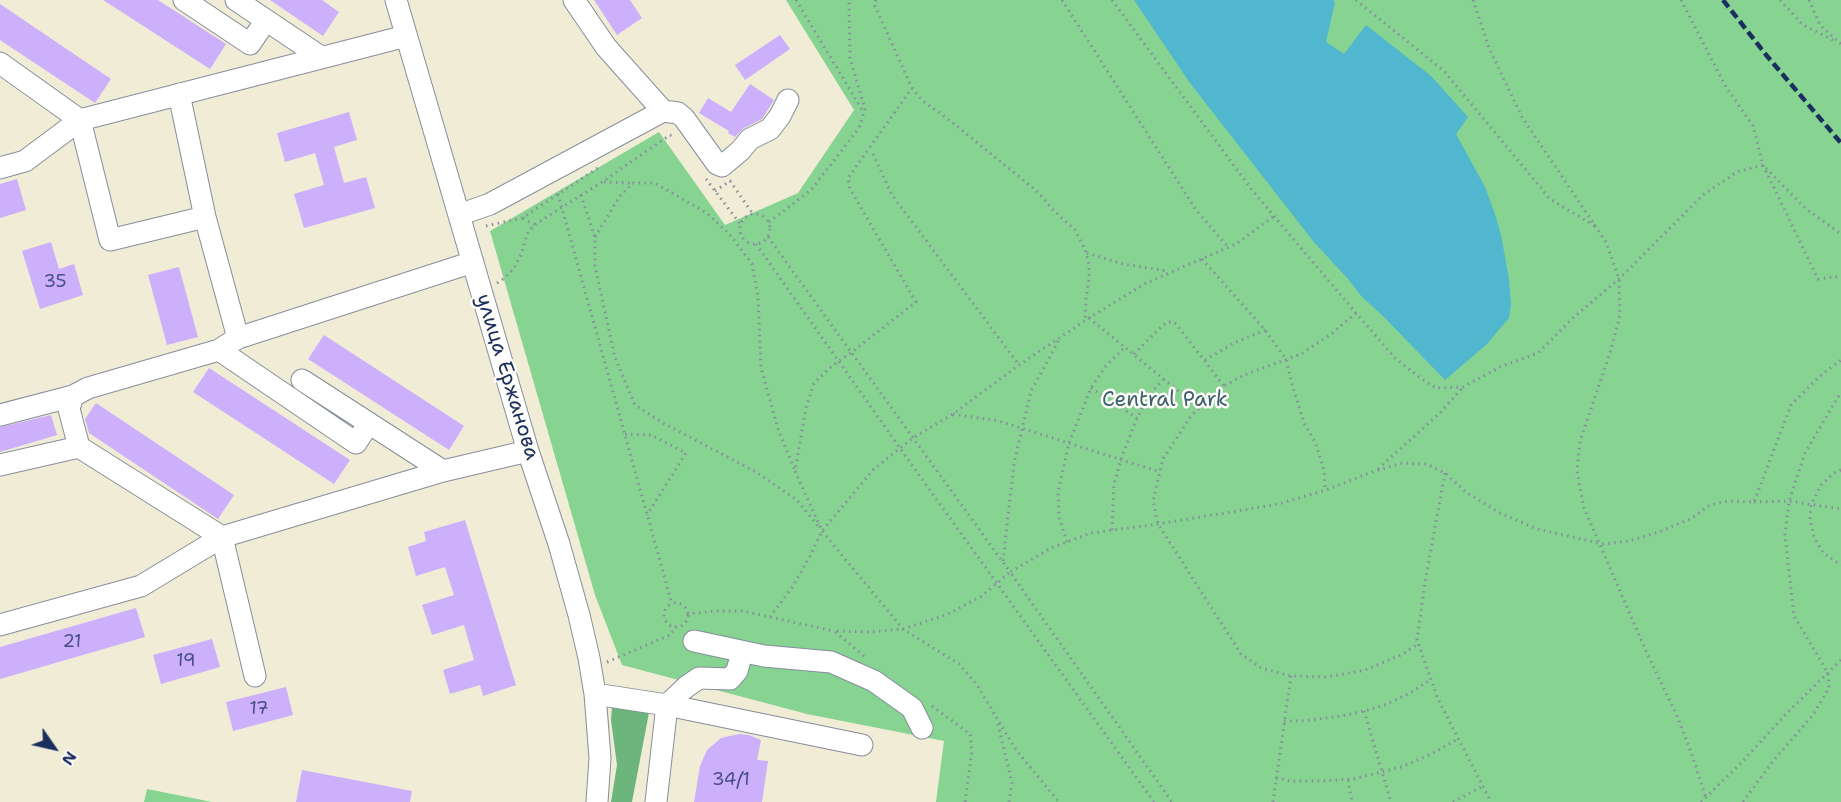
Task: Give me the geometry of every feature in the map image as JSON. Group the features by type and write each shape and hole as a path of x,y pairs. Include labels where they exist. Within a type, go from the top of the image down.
{"street":[{"path":"184,0 250,44 266,20"},
{"path":"236,0 321,57"},
{"name":"улица Ержанова","path":"396,0 528,451 559,544 579,615 595,694 600,758 597,802"},
{"path":"574,0 606,47 663,111"},
{"path":"0,168 26,160 80,120 406,36"},
{"path":"0,63 80,120 110,240 205,216"},
{"path":"179,94 205,216 238,338"},
{"path":"461,223 490,204 663,111 678,112 717,164 722,166 740,151 750,138 770,129 788,100"},
{"path":"0,415 73,396 88,388 219,350 238,338 473,262"},
{"path":"219,350 356,443 369,423"},
{"path":"302,380 443,471"},
{"path":"73,396 69,409 79,447 222,537 255,676"},
{"path":"0,465 79,447"},
{"path":"0,626 141,586 222,537 443,471 528,451"},
{"path":"694,641 764,656 831,662 874,681 912,708 922,728"},
{"path":"656,802 667,705 699,678 730,679 737,671 742,652"},
{"path":"595,694 667,705 862,745"}],"path":[{"path":"796,0 864,113"},
{"path":"769,222 811,190 859,128 864,105 850,58 849,0"},
{"path":"1062,0 1196,210 1228,247"},
{"path":"1112,0 1252,189 1395,358 1436,388 1463,387"},
{"path":"1356,0 1444,71 1550,199 1596,227"},
{"path":"1473,0 1489,48 1522,117 1606,242 1619,279 1620,315 1610,353 1580,441 1577,471 1584,508 1597,543 1678,718 1706,798"},
{"path":"1681,0 1726,87 1753,126 1763,165 1818,279 1841,276"},
{"path":"1780,0 1803,25 1839,43"},
{"path":"1809,0 1820,25 1839,43"},
{"path":"874,1 912,88 922,101 948,118 1038,192 1074,230 1086,253 1089,279 1084,321"},
{"path":"795,471 806,408 814,383 916,302 850,189 848,178 912,88"},
{"path":"497,283 514,268 521,255 527,234 534,225 670,135 676,138"},
{"path":"873,154 892,195 1019,365"},
{"path":"461,223 522,218 605,163"},
{"path":"1763,165 1806,209 1841,234"},
{"path":"1376,471 1440,413 1463,387 1500,367 1538,353 1574,317 1619,279 1704,194 1737,172 1763,165"},
{"path":"702,173 741,225 744,238 756,244 1154,802"},
{"path":"716,191 730,181 753,214"},
{"path":"602,182 655,183 708,214 737,244 752,264 758,296 761,368 778,429 822,531"},
{"path":"595,237 620,195 633,183"},
{"path":"558,194 672,604"},
{"path":"580,195 595,237 595,267 615,358 634,405 663,423 756,472 797,500 903,628 958,664 977,685 1016,750 1059,802"},
{"path":"741,225 746,217 753,214 760,214 769,222 768,237 756,244"},
{"path":"770,617 793,586 822,531 873,470 900,448 1084,321 1146,283 1236,244 1274,216"},
{"path":"522,218 534,225"},
{"path":"768,237 1003,562 1172,802"},
{"path":"737,244 744,238"},
{"path":"1086,253 1123,264 1170,272"},
{"path":"1202,259 1265,330 1286,359 1304,423 1316,444 1324,470 1325,490"},
{"path":"1356,313 1331,334 1301,354 1244,375 1224,386 1191,416 1163,459 1153,501 1158,524 1241,654 1261,668 1291,676 1327,677 1365,670 1401,655 1418,644"},
{"path":"1089,318 1199,409"},
{"path":"1134,354 1158,328 1167,322 1173,322 1224,386"},
{"path":"1205,360 1234,343 1265,330"},
{"path":"1003,562 1014,463 1031,391 1061,337"},
{"path":"1067,542 1059,518 1058,492 1069,442 1091,388 1106,367 1125,347"},
{"path":"1754,502 1791,405 1820,376 1841,360"},
{"path":"1112,530 1114,484 1120,459 1150,394 1164,380"},
{"path":"1091,388 1137,418"},
{"path":"1743,802 1773,761 1813,715 1829,688 1828,673 1794,616 1785,534 1789,501 1805,453 1841,392"},
{"path":"952,414 999,421 1160,472"},
{"path":"625,434 651,435 686,453 647,515"},
{"path":"687,614 742,611 834,631 869,632 903,628 946,615 982,596 1010,572 1051,548 1091,533 1279,504 1402,463 1426,464 1445,473 1466,492 1500,513 1537,529 1603,544 1629,541 1659,532 1692,518 1710,505 1728,501 1789,501 1841,509"},
{"path":"1841,470 1821,485 1811,505 1810,519 1814,537 1823,553 1841,565"},
{"path":"1445,473 1417,640 1438,699 1491,802"},
{"path":"605,662 670,635 676,627 684,624 687,614 684,607 672,604 664,612 664,618 667,624 676,627"},
{"path":"834,631 870,660"},
{"path":"1701,802 1841,660"},
{"path":"1273,802 1291,676"},
{"path":"1284,721 1332,717 1364,711 1385,705 1430,680"},
{"path":"924,700 970,734 972,751 965,802"},
{"path":"1364,711 1391,802"},
{"path":"997,719 1012,783 1009,802"},
{"path":"1276,778 1348,780 1401,767 1458,739"},
{"path":"1348,780 1352,802"},
{"path":"1453,802 1483,786"}],"green space":[{"name":"Central Park","path":"786,0 1841,0 1841,802 936,802 944,741 807,714 622,665 595,595 490,231 659,132 725,225 798,193 854,110"},
{"path":"651,702 632,802 611,802 617,765 611,720 612,707"},
{"path":"147,789 212,802 144,802"}],"water":[{"path":"1134,0 1333,0 1335,2 1326,42 1344,54 1366,25 1431,76 1468,117 1456,134 1485,187 1501,235 1511,305 1509,318 1486,345 1445,380 1362,297 1313,241 1190,83"}],"building":[{"path":"103,0 158,0 226,44 210,69"},
{"path":"270,0 322,0 339,12 323,36"},
{"path":"594,0 630,0 642,18 617,35"},
{"path":"0,4 111,79 95,103 0,40"},
{"path":"780,35 790,49 745,80 735,65"},
{"path":"750,84 774,100 762,119 744,128 735,137 699,113 708,98 731,112"},
{"path":"349,112 357,140 334,147 344,183 366,177 375,208 304,228 294,194 324,185 315,153 285,162 277,133"},
{"path":"17,179 26,210 0,218 0,184"},
{"path":"51,242 59,269 74,264 83,295 40,309 22,251"},
{"path":"179,267 198,337 167,345 148,275"},
{"path":"324,335 464,426 449,450 308,359"},
{"path":"209,368 350,460 334,484 193,392"},
{"path":"96,403 234,495 218,519 89,433 85,419"},
{"path":"51,415 57,435 0,452 0,427"},
{"path":"465,520 516,685 483,696 480,685 450,694 443,670 474,660 464,625 432,635 422,605 454,595 445,567 416,576 408,547 426,541 424,532"},
{"path":"136,608 145,637 0,679 0,647"},
{"path":"212,639 220,667 161,684 153,655"},
{"path":"286,687 293,715 233,731 226,702"},
{"path":"739,734 761,740 757,760 768,761 762,802 694,802 700,766 707,750 721,738"},
{"path":"302,770 412,791 410,802 296,802"}],"railway":[{"path":"1723,0 1841,143"}]}
